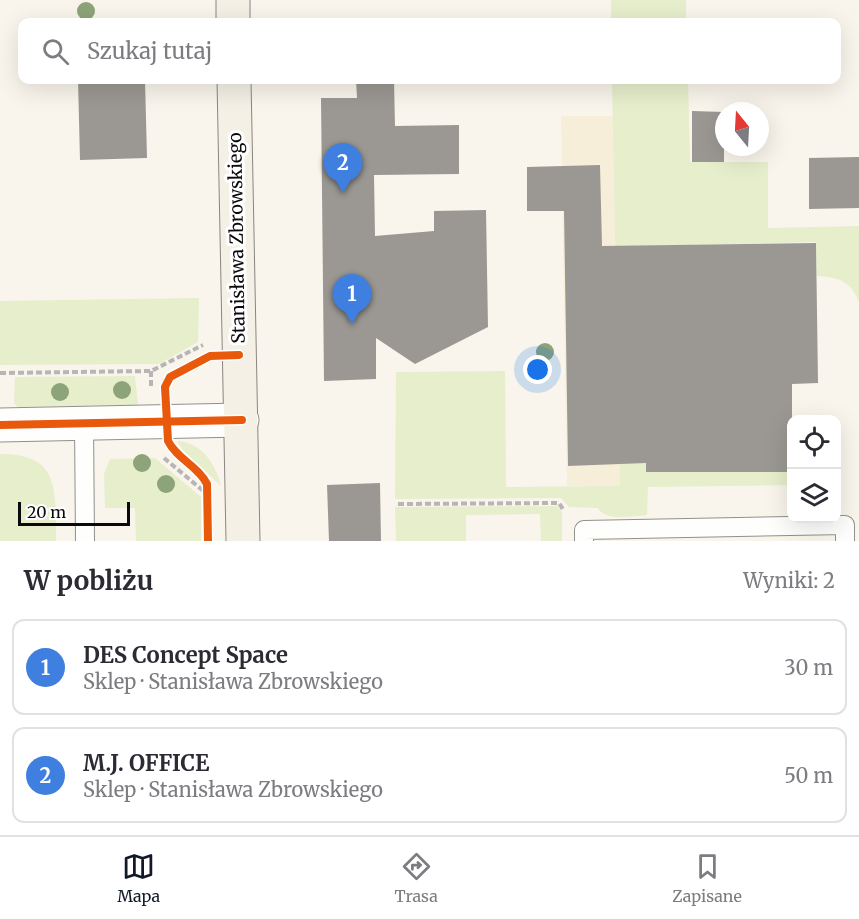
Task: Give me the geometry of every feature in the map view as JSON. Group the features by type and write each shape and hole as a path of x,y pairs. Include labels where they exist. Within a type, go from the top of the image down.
{"main road":[{"path":"232,0 233,18"},
{"name":"Stanisława Zbrowskiego","path":"234,84 243,541"}],"street":[{"path":"0,425 242,420"}],"lane":[{"path":"84,423 85,541"},
{"path":"584,541 584,530 845,525 845,541"}],"path":[{"path":"0,373 152,371 211,341"},
{"path":"158,453 216,500"},
{"path":"203,477 207,506"},
{"path":"399,504 559,503 564,511 564,521"}],"shaded area":[{"path":"561,116 613,116 620,486 567,486"}],"green space":[{"path":"611,0 686,0 686,18 611,18"},
{"path":"612,84 688,84 690,162 768,162 768,228 859,226 859,303 848,285 838,279 817,276 816,242 644,246 646,472 787,472 787,485 648,487 647,515 628,517 613,517 598,508 569,507 561,498 395,499 396,372 505,371 506,487 620,486"},
{"path":"199,298 198,342 159,364 0,365 0,301"},
{"path":"135,376 138,405 18,407 14,403 15,377"},
{"path":"177,441 201,450 215,470 221,486 183,450"},
{"path":"0,454 20,455 35,460 45,468 54,492 56,541 0,541"},
{"path":"155,458 201,497 201,541 136,541 135,508 105,508 104,474 110,459"},
{"path":"557,506 562,512 562,541 541,541 540,514 466,515 466,541 396,541 395,507"}],"building":[{"path":"78,84 145,84 147,158 80,160"},
{"path":"356,84 394,84 395,126 459,125 459,174 374,175 375,236 434,231 434,211 486,210 488,327 415,364 376,338 376,379 324,381 321,98 357,98"},
{"path":"692,111 715,112 715,156 724,156 724,162 692,162"},
{"path":"859,157 859,208 809,209 809,158"},
{"path":"600,165 602,246 816,243 818,383 792,384 792,415 787,415 787,472 646,472 646,463 568,466 564,211 527,211 527,167"},
{"path":"380,483 381,541 329,541 327,485"}],"cycle path":[{"path":"208,541 207,484 168,441 165,387 170,377 210,356 239,355"},
{"path":"0,425 242,420"}],"place":[{"name":"M.J. OFFICE","path":"343,193"},
{"name":"DES Concept Space","path":"352,324"}]}
